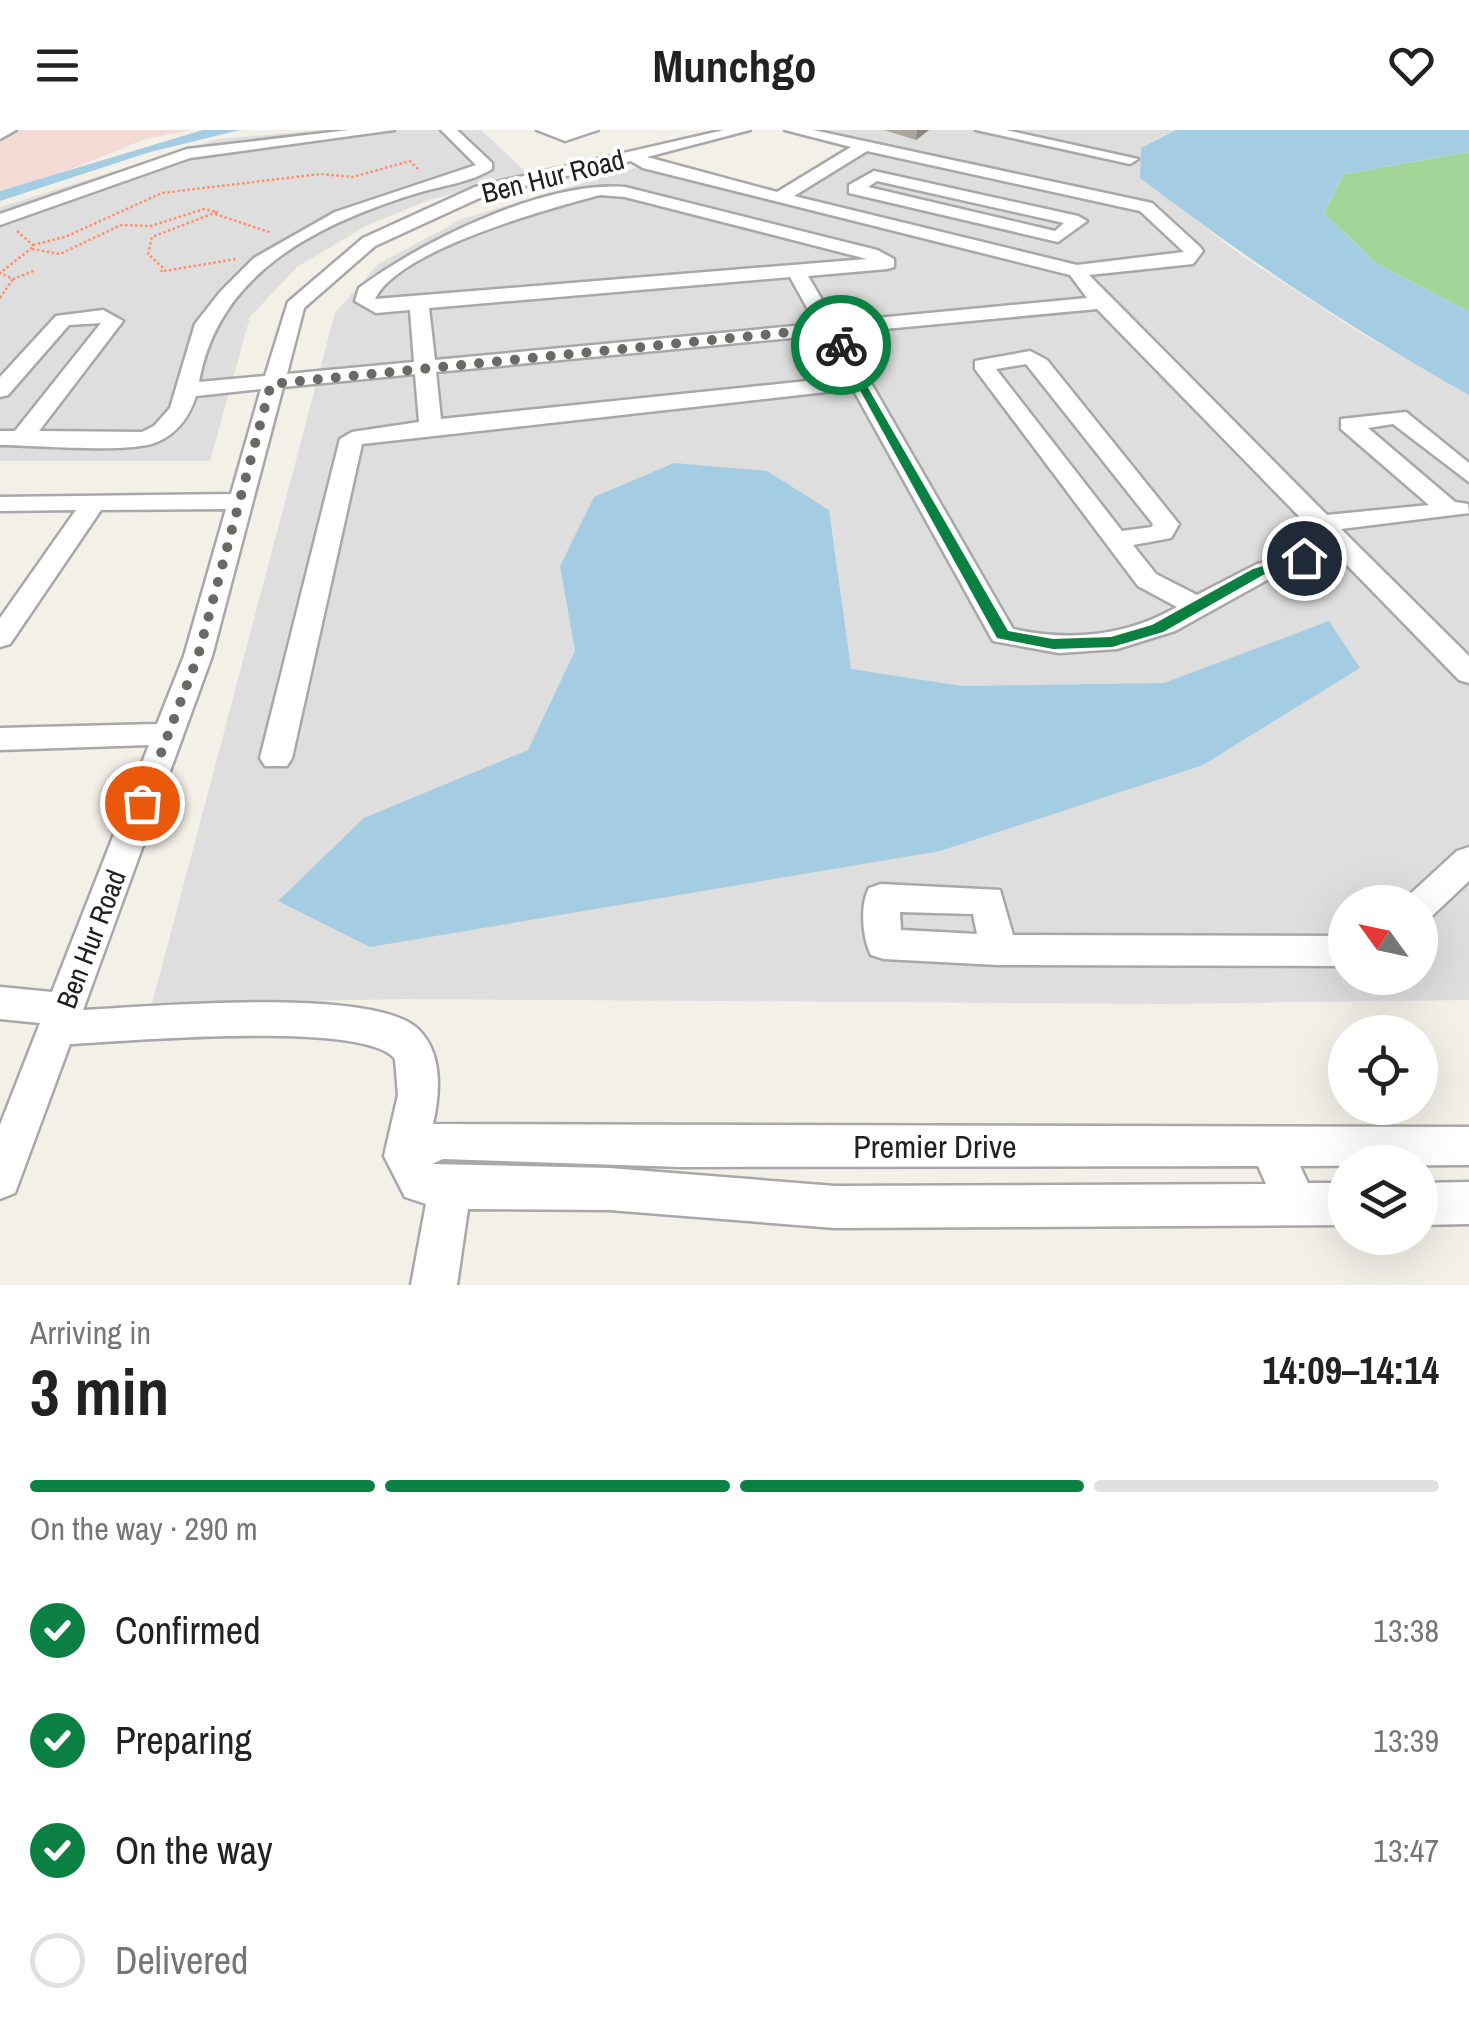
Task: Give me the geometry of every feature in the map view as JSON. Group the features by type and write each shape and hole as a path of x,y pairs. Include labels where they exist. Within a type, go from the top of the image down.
{"street":[{"path":"0,134 9,130"},
{"path":"6,225 187,154 387,130"},
{"path":"11,438 146,439 174,425 201,332 218,306 246,276 331,244 357,209 486,166 448,130"},
{"path":"544,130 565,136 591,130"},
{"name":"Ben Hur Road","path":"0,1179 198,656 295,306 331,244 482,191 743,130"},
{"path":"792,130 1146,207 1201,258 1077,270 913,252 870,254 625,192 600,190 456,232 409,257 366,292 364,302 376,307 419,304 796,271 913,252"},
{"path":"983,130 1096,148 1130,160"},
{"path":"780,197 864,146"},
{"path":"632,156 649,164 891,224 913,252"},
{"path":"891,224 967,168"},
{"path":"874,176 1078,222 1058,237 917,204 855,188 874,176"},
{"path":"1077,270 1098,297 1469,673"},
{"path":"796,271 1003,635 1053,644 1112,642 1158,628 1258,572 1304,558 1352,554"},
{"path":"188,384 1098,297"},
{"path":"419,304 432,427"},
{"path":"0,390 62,320 103,316 112,321 11,438"},
{"path":"1119,539 1162,533 1166,524 1040,364 1030,357 982,365 1147,580 1194,605"},
{"path":"276,758 352,438 862,382"},
{"path":"1460,509 1350,424 1398,417 1469,476"},
{"path":"0,504 239,501"},
{"path":"0,638 94,503"},
{"path":"1323,524 1460,509"},
{"path":"0,739 168,734"},
{"path":"1438,889 1469,860"},
{"path":"998,950 1328,951"},
{"path":"0,1003 61,1019 379,1026 402,1038 416,1062 418,1105 405,1156"},
{"name":"Premier Drive","path":"1328,1204 836,1207 609,1189 450,1188 420,1182 405,1156 441,1140 682,1146 1469,1146"},
{"path":"1271,1148 1296,1204"},
{"path":"434,1285 450,1188"},
{"path":"1438,1204 1469,1204"}],"path":[{"path":"36,270 13,278 0,274 32,247 65,237 85,224 162,193 191,187 269,184 320,174 353,177 410,162 424,175 441,181"},
{"path":"6,225 32,247 60,254 121,225 150,226 204,209 217,212 152,237 148,254 162,271 225,262 246,252"},
{"path":"258,244 270,234"},
{"path":"0,298 13,278"}],"shaded area":[{"path":"0,130 192,130 145,139 49,178 0,190"},
{"path":"322,130 481,130 527,173 429,200 366,226 297,267 250,317 210,461 0,461 0,207 218,139"},
{"path":"819,130 1176,130 1141,148 1141,178 1241,255 1362,334 1469,395 1469,1000 1165,1004 405,999 152,1004 335,313 378,264 462,219 642,166 765,197 865,139"}],"green space":[{"path":"1469,152 1469,312 1376,263 1324,213 1344,174"}],"water":[{"path":"1176,130 1469,130 1469,152 1344,174 1324,213 1376,263 1469,312 1469,395 1301,292 1140,178 1141,148"},
{"path":"674,463 767,471 829,510 851,669 962,686 1164,683 1329,621 1360,668 1203,765 940,851 370,947 278,901 364,818 528,750 575,651 560,566 594,497"}],"waterway":[{"path":"0,196 145,149 233,130"}],"way so far":[{"path":"142,803 198,656 271,384 832,328 841,345"}],"route":[{"path":"841,345 1003,635 1053,644 1112,642 1158,628 1258,572 1304,558"}]}
